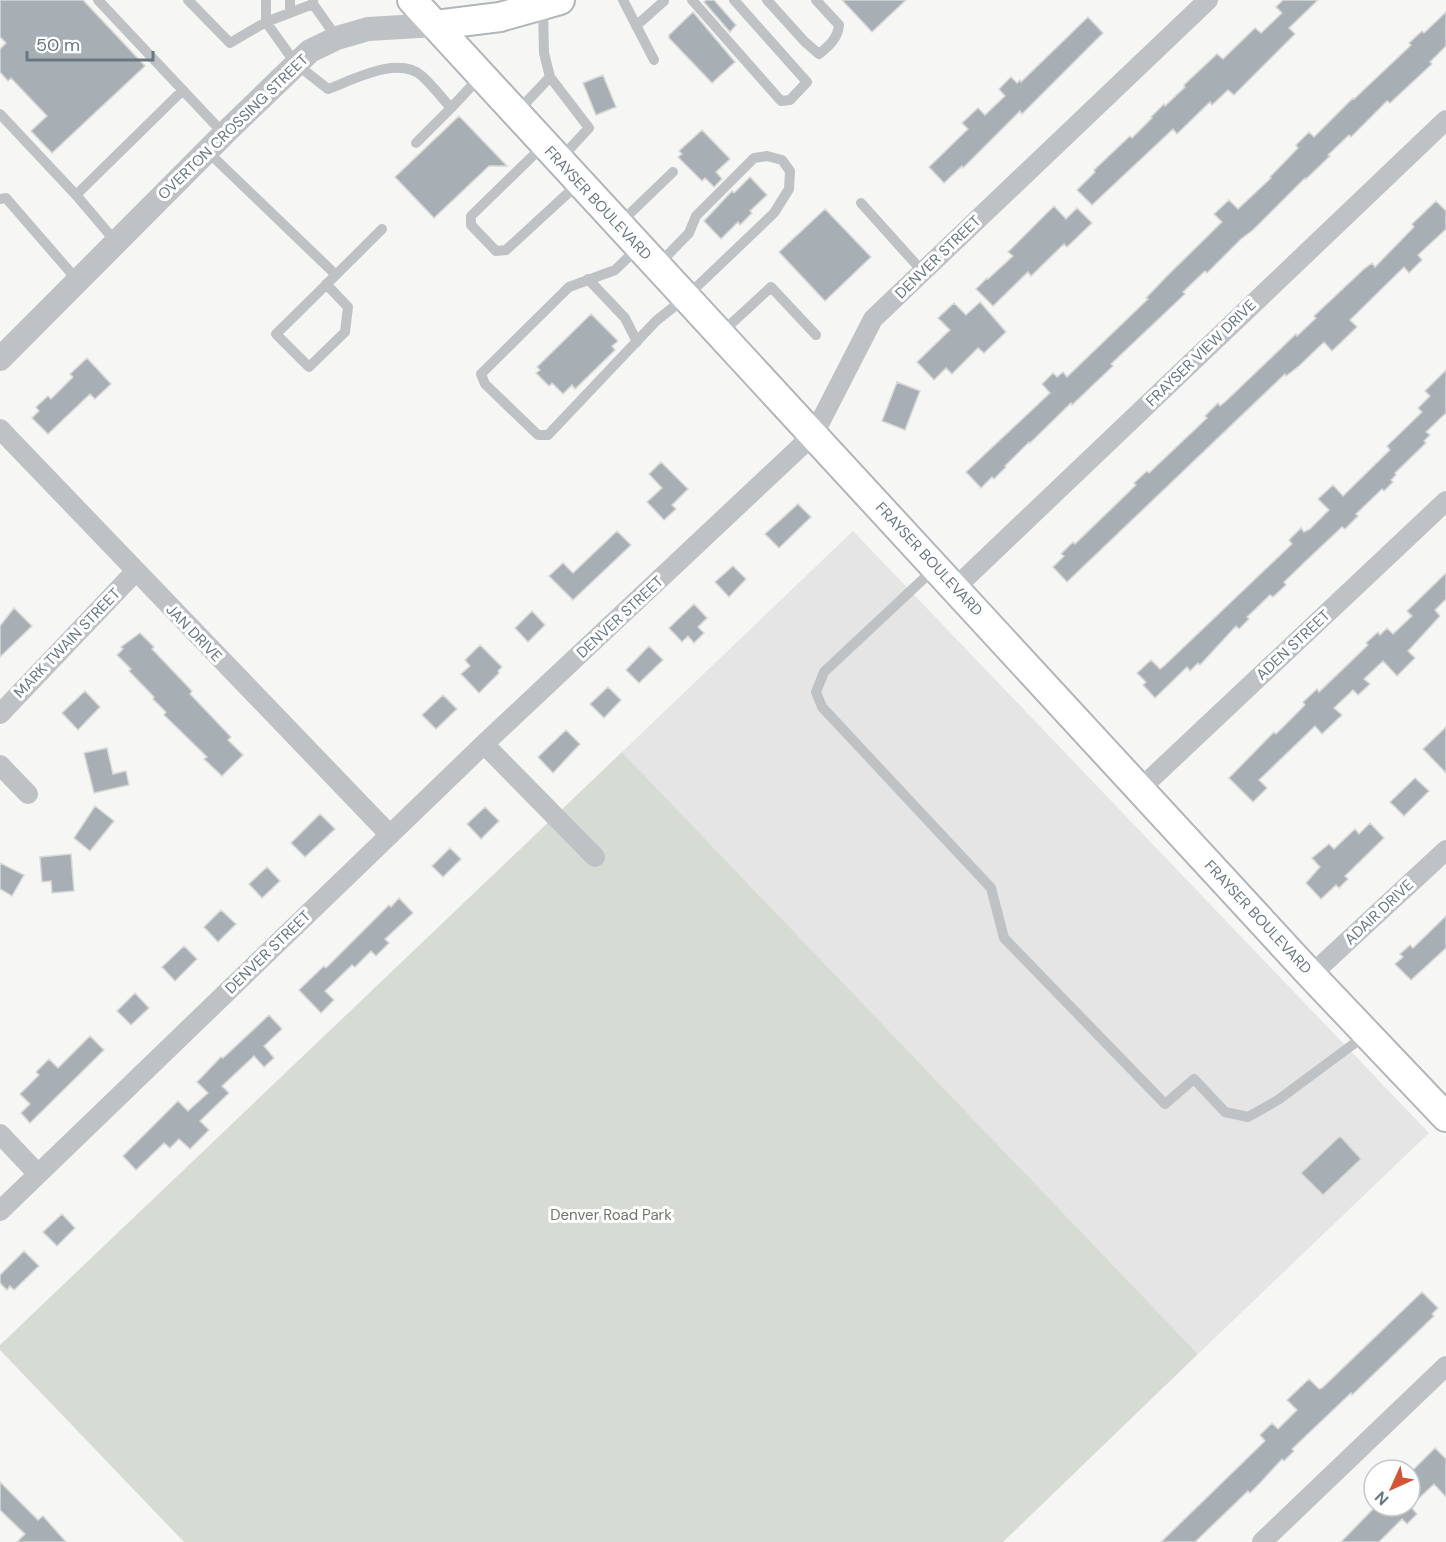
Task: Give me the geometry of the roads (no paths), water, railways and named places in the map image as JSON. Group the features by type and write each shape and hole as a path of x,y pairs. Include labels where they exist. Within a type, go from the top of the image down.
{"main road":[{"name":"FRAYSER BOULEVARD","path":"412,0 551,153 956,587 1311,975 1446,1117"},
{"name":"OVERTON CROSSING STREET","path":"436,25 501,17 552,3"}],"street":[{"name":"DENVER STREET","path":"0,1210 484,744 814,434 873,319 1208,0"},
{"name":"OVERTON CROSSING STREET","path":"0,359 310,51 337,38 368,29 436,25"},
{"name":"FRAYSER VIEW DRIVE","path":"956,587 1446,120"},
{"name":"JAN DRIVE","path":"0,429 390,835"},
{"name":"ADEN STREET","path":"1140,789 1446,501"},
{"name":"MARK TWAIN STREET","path":"0,714 135,572"},
{"path":"484,744 595,857"},
{"path":"0,765 28,794"},
{"name":"ADAIR DRIVE","path":"1311,975 1446,850"},
{"path":"0,1134 38,1174"},
{"path":"1262,1542 1446,1366"}],"lane":[{"path":"98,0 224,134"},
{"path":"188,0 230,43 266,22 313,2 337,38"},
{"path":"266,0 266,22 296,64 327,89 391,67 407,68 420,75 451,108"},
{"path":"290,0 290,13"},
{"path":"623,0 654,60"},
{"path":"692,0 781,101 790,100 807,82 734,0"},
{"path":"767,0 819,54 838,34 839,25 816,0"},
{"path":"636,26 664,1"},
{"path":"552,3 544,53 550,77 589,128 551,153 471,216 471,225 496,251 506,250 579,183"},
{"path":"416,143 480,76"},
{"path":"516,114 550,77"},
{"path":"76,195 183,90"},
{"path":"0,114 76,195 116,242"},
{"path":"207,151 336,275"},
{"path":"767,156 782,160 790,171 789,189 774,213 686,297 656,321 548,435 538,435 485,384 481,374 569,287 648,256 689,233 696,216 754,158 767,156"},
{"path":"619,225 673,172"},
{"path":"2,196 78,281"},
{"path":"861,203 923,272"},
{"path":"326,284 348,307 345,332 309,367 276,334 326,284 382,229"},
{"path":"588,279 625,318 637,342"},
{"path":"720,334 771,287 816,335"},
{"path":"936,567 824,672 816,692 822,707 991,888 1004,938 1165,1104 1194,1079 1225,1112 1248,1117 1278,1100 1367,1034"}],"park label":[{"name":"Denver Road Park","path":"611,1215"}]}
